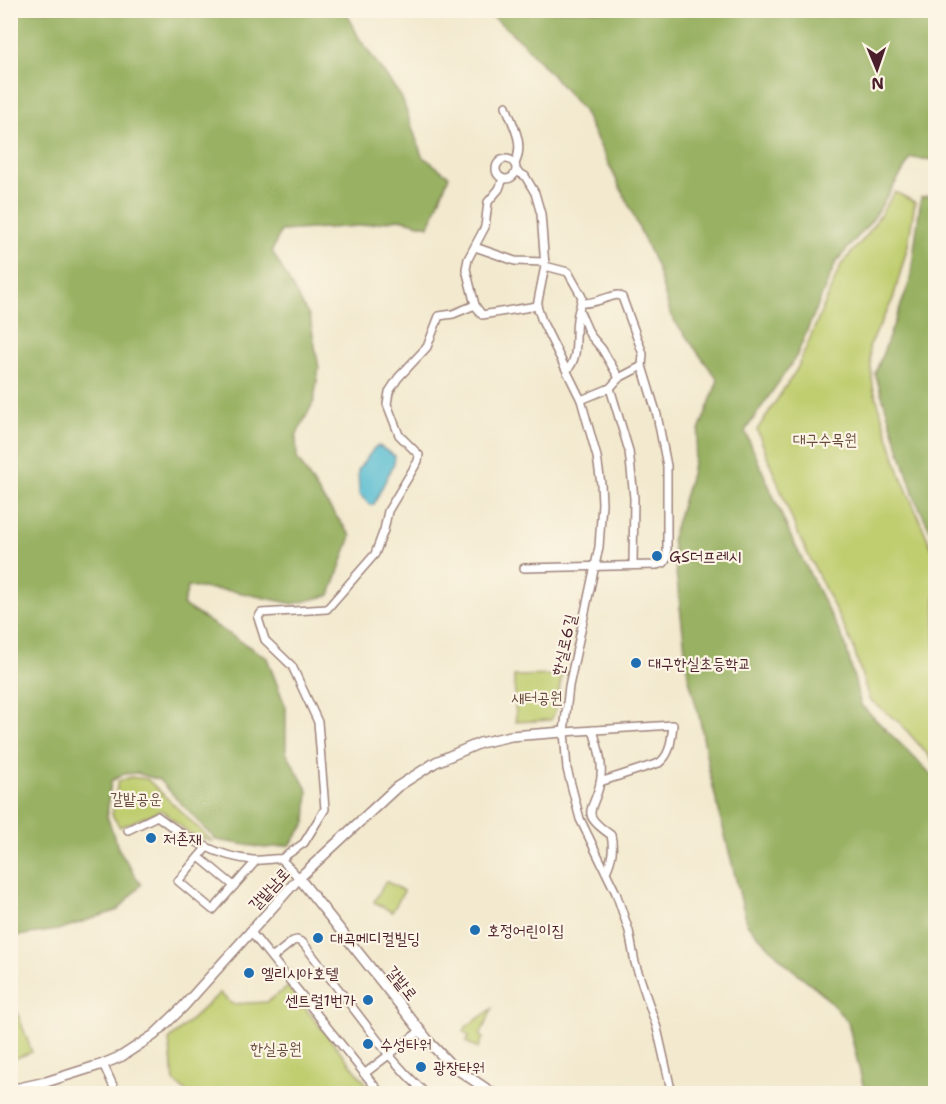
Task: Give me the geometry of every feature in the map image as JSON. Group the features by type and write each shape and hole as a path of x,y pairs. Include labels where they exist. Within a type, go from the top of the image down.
{"main road":[{"name":"갈밭남로","path":"10,1090 46,1082 103,1064 122,1056 154,1035 183,1007 299,878 397,787 436,762 480,743 511,736 564,732"},
{"name":"갈밭로","path":"299,878 420,1031 451,1065 494,1094"}],"street":[{"path":"503,179 510,178 520,153 520,141 506,106"},
{"path":"507,159 525,176 535,193 541,214 545,264 537,306 482,315 475,305 466,269 468,259 485,227 488,202 499,189 503,179 497,172 498,163 507,159"},
{"path":"476,247 515,261 545,264 568,272 582,297 576,319 574,360 567,370"},
{"path":"524,568 657,565 667,558 667,466 657,415 642,366 644,354 622,297 618,295 606,297 580,307"},
{"path":"128,830 157,816 186,837 207,847 238,858 256,861 281,859 304,843 325,809 318,722 292,666 265,639 258,618 261,613 327,609 375,554 388,511 418,461 419,454 399,435 387,404 389,392 398,378 427,347 439,316 453,314 475,305"},
{"name":"한실로6길","path":"537,306 580,399 595,449 601,484 601,532 596,566 569,686 564,732 570,784 584,826 616,893 629,931 635,963 657,1028 672,1094"},
{"path":"580,307 590,335 602,349 619,378"},
{"path":"580,399 610,387 619,378 642,366"},
{"path":"610,387 629,452 634,498 633,564"},
{"path":"564,732 673,725 666,758 659,763 600,782"},
{"path":"593,730 601,764 600,782 591,810 593,820 611,835 613,845 611,860 606,872"},
{"path":"584,826 593,820"},
{"path":"207,847 178,881 213,910 256,861"},
{"path":"199,856 234,886"},
{"path":"281,859 299,878"},
{"path":"250,932 381,1094"},
{"path":"272,958 293,941 303,943 389,1054 426,1094"},
{"path":"364,1074 420,1031"},
{"path":"103,1064 117,1094"}],"green space":[{"path":"10,11 346,11 359,38 402,98 422,156 449,176 429,226 399,219 359,226 281,231 272,251 310,318 319,368 314,401 296,436 297,458 321,496 351,536 330,595 293,604 233,591 188,587 183,605 267,658 286,708 286,752 308,791 306,823 290,845 265,848 216,840 159,780 137,773 124,774 111,781 107,816 118,848 141,885 118,910 58,930 11,937"},
{"path":"486,11 935,11 935,160 911,158 873,219 836,262 796,357 745,431 792,539 845,643 861,705 935,778 935,1093 865,1093 848,1022 821,992 787,965 747,924 688,675 672,538 691,474 699,431 718,380 671,316 657,268 582,109 522,42"},
{"name":"대구수목원","path":"895,192 915,202 908,245 893,299 869,347 873,387 900,474 935,556 935,763 901,724 869,699 853,646 797,532 757,430 797,369 841,265 867,235"},
{"path":"936,195 935,540 916,501 875,374 910,281 921,197"},
{"name":"새터공원","path":"562,675 555,712 551,720 516,722 514,676"},
{"name":"갈밭공운","path":"131,777 147,779 213,842 190,834 162,810 120,827 112,815 118,781"},
{"path":"386,881 404,891 392,912 374,902"},
{"name":"한실공원","path":"288,987 374,1093 188,1093 174,1081 169,1040 220,993 232,1004 267,1002"},
{"path":"11,996 32,1052 10,1060"},
{"path":"492,1009 480,1036 483,1038 478,1048 466,1042 469,1036 464,1032 466,1027"}],"water":[{"path":"379,446 395,456 394,463 374,504 370,505 359,494 358,470 375,447"}],"place":[{"name":"GS더프레시","path":"657,556"},
{"name":"대구한실초등학교","path":"636,663"},
{"name":"저존재","path":"151,838"},
{"name":"호정어린이집","path":"475,930"},
{"name":"대곡메디컬빌딩","path":"318,938"},
{"name":"엘리시아호텔","path":"249,973"},
{"name":"센트럴1번가","path":"368,1000"},
{"name":"수성타워","path":"368,1044"},
{"name":"광장타워","path":"421,1067"}]}
